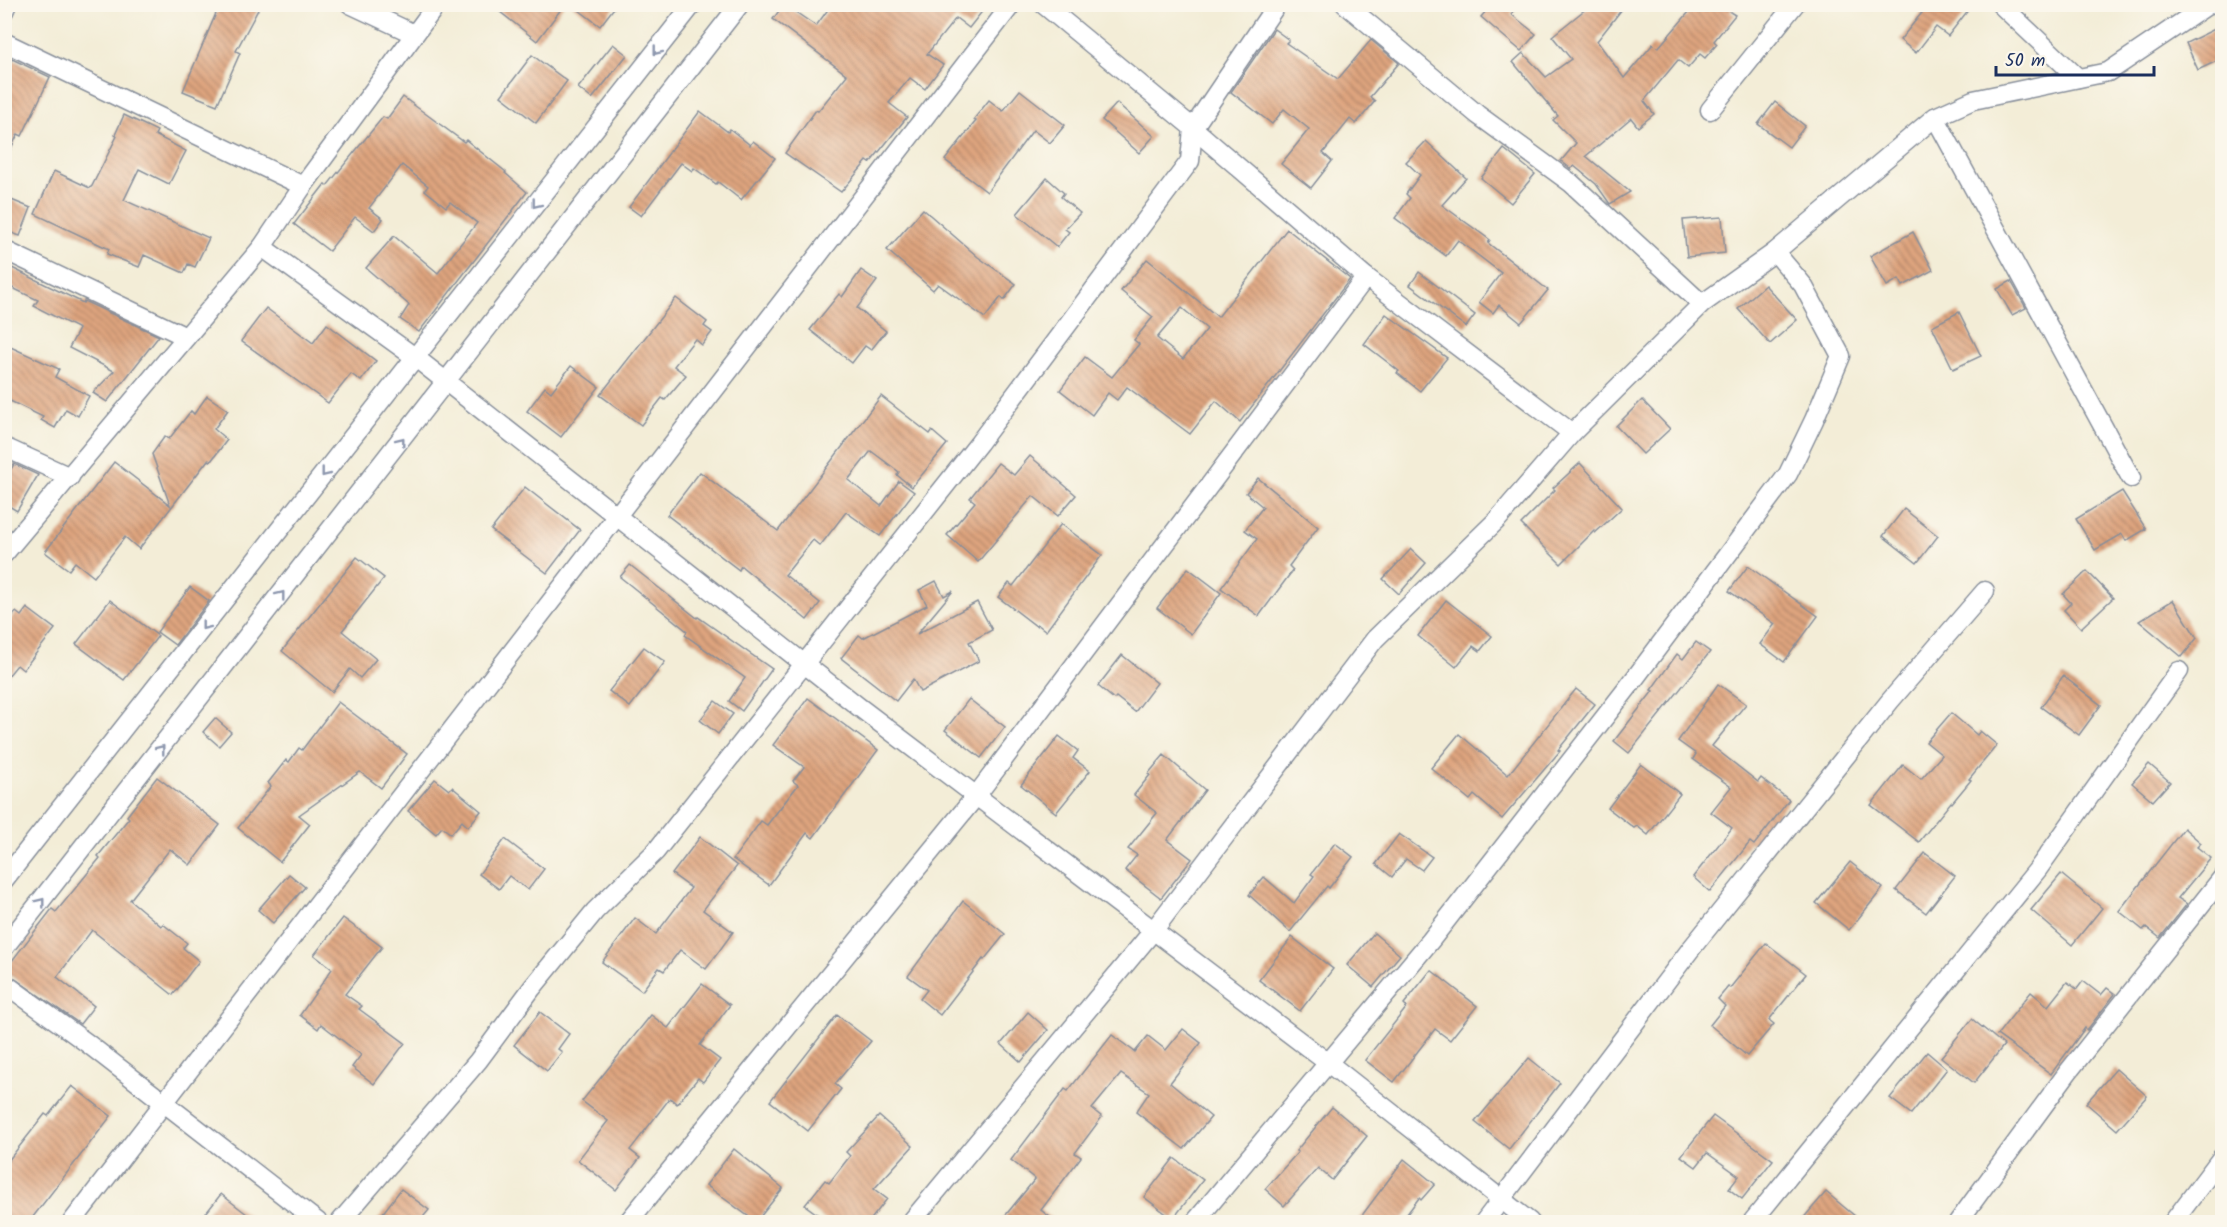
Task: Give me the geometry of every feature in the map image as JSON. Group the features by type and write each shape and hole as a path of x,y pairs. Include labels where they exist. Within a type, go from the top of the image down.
{"street":[{"path":"4,11 8,4"},
{"path":"350,4 414,34"},
{"path":"4,554 262,247 303,186 437,4"},
{"path":"4,880 693,4"},
{"path":"4,948 740,4"},
{"path":"72,1222 1012,4"},
{"path":"1043,4 1193,128 1366,277 1572,433"},
{"path":"340,1222 478,1060 532,988 595,911 656,851 979,443 1190,161 1193,128 1277,4"},
{"path":"1345,4 1478,115 1571,183 1702,304"},
{"path":"1710,110 1795,4"},
{"path":"2001,4 2078,78"},
{"path":"911,1222 1153,931 1375,639 1497,520 1572,433 1702,304 1775,252 1935,117 1973,100 2108,72 2209,4"},
{"path":"4,42 303,186"},
{"path":"1935,117 2131,478"},
{"path":"262,247 416,358 804,664 1327,1062 1530,1222"},
{"path":"4,250 186,337"},
{"path":"1195,1222 1438,931 1629,686 1788,474 1815,420 1841,356 1803,285 1775,252"},
{"path":"628,1222 976,796 1366,277"},
{"path":"4,447 69,477"},
{"path":"1484,1222 1690,950 1890,701 1985,591"},
{"path":"1752,1222 2038,868 2179,671"},
{"path":"1958,1222 2068,1072 2223,878"},
{"path":"4,983 87,1043 318,1222"},
{"path":"2173,1222 2223,1156"}],"building":[{"path":"220,4 261,4 236,51 240,53 217,105 183,91"},
{"path":"490,4 565,4 537,41"},
{"path":"571,4 617,4 600,26"},
{"path":"784,4 816,26 832,4 926,4 936,13 942,6 939,4 988,4 969,28 956,18 927,54 943,65 925,89 910,78 889,103 907,117 870,163 867,161 841,192 785,153 816,110 818,111 847,75 773,19"},
{"path":"1492,4 1520,4 1511,14 1536,34 1521,51 1481,17"},
{"path":"1592,4 1626,4 1597,41 1624,78 1653,44 1658,48 1696,4 1737,4 1730,12 1735,15 1714,41 1717,44 1705,58 1700,54 1688,68 1678,60 1644,101 1654,114 1638,127 1631,118 1586,156 1630,192 1610,204 1596,184 1574,166 1571,169 1561,161 1576,143 1553,120 1558,116 1513,62 1523,53 1546,77 1571,59 1552,36"},
{"path":"1929,4 1973,4 1948,36 1936,27 1916,53 1900,40"},
{"path":"2223,25 2223,58 2198,70 2186,43"},
{"path":"1274,29 1289,40 1286,43 1338,79 1371,40 1399,63 1370,97 1375,101 1356,124 1350,119 1323,153 1332,161 1311,188 1281,164 1309,129 1284,109 1272,124 1231,92"},
{"path":"613,44 627,55 592,99 578,88"},
{"path":"532,55 567,81 536,123 501,96"},
{"path":"12,59 50,77 22,136 18,134 4,163 4,74"},
{"path":"1020,90 1065,125 1050,143 1033,130 987,192 945,160 976,121 974,119 989,100 1003,111"},
{"path":"403,97 464,142 466,140 527,192 419,332 400,319 409,305 366,268 394,236 438,273 477,223 450,202 446,207 425,190 428,186 402,165 369,208 383,219 374,231 355,217 329,251 294,224 325,184 327,186 383,117 387,119"},
{"path":"1775,102 1805,126 1789,147 1758,124"},
{"path":"1117,103 1154,136 1139,153 1102,120"},
{"path":"700,111 728,132 730,129 750,145 753,141 775,158 741,200 718,182 716,184 694,168 692,171 681,163 641,216 629,207"},
{"path":"124,115 157,131 155,135 186,151 169,184 139,169 124,200 209,238 195,267 188,264 184,273 144,255 139,267 107,254 109,249 35,214 54,171 90,188 92,186 117,136 115,135"},
{"path":"1426,141 1466,178 1442,205 1490,240 1488,243 1548,290 1521,323 1499,305 1493,313 1479,302 1501,273 1458,240 1446,256 1395,218 1410,198 1406,194 1420,175 1406,162"},
{"path":"1504,149 1535,174 1511,203 1481,178"},
{"path":"1047,178 1064,193 1061,197 1080,213 1065,229 1069,232 1057,247 1017,214"},
{"path":"4,197 31,208 20,236 4,230"},
{"path":"923,209 978,257 1016,284 1004,300 1001,297 985,318 938,284 933,290 887,250"},
{"path":"1722,217 1725,253 1687,257 1683,220"},
{"path":"1287,229 1350,279 1240,422 1216,401 1190,434 1127,387 1117,400 1108,393 1092,415 1060,390 1085,357 1112,377 1139,344 1134,340 1153,317 1121,291 1147,259 1218,317","holes":["1182,308 1207,329 1183,359 1157,338"]},
{"path":"1913,232 1933,270 1903,286 1899,279 1887,286 1870,256"},
{"path":"4,264 83,303 84,301 159,336 107,402 93,393 114,371 69,348 79,329 34,306 38,300 4,284"},
{"path":"861,270 877,281 857,308 886,331 871,350 865,346 852,363 810,330 839,294 842,297"},
{"path":"1419,272 1475,315 1466,327 1410,285"},
{"path":"2011,281 2026,308 2012,315 1997,289"},
{"path":"1765,285 1797,320 1770,344 1738,309"},
{"path":"676,298 707,322 704,326 712,332 702,345 695,339 674,366 686,375 665,400 662,398 641,425 600,395"},
{"path":"266,308 313,343 327,324 376,361 361,381 351,374 328,403 241,341"},
{"path":"1959,312 1981,356 1953,369 1932,326"},
{"path":"1386,314 1447,358 1420,391 1397,373 1399,371 1364,344"},
{"path":"4,344 59,369 55,377 89,396 78,416 66,409 55,428 41,420 43,417 4,398"},
{"path":"571,366 599,387 561,437 527,411 545,387 551,392"},
{"path":"207,396 228,410 214,429 227,440 211,461 208,460 139,549 125,537 94,577 75,562 69,570 45,552 114,462 170,505 152,454 165,436 169,439 191,411 194,414"},
{"path":"881,396 930,434 932,431 947,444 912,487 897,475 899,472 871,451 848,480 881,506 899,481 914,492 880,536 846,512 820,546 813,540 785,575 820,603 807,620 741,566 739,570 667,515 700,472 778,531"},
{"path":"1642,400 1670,429 1643,454 1616,426"},
{"path":"1030,456 1076,495 1058,516 1033,496 978,562 947,535 975,502 970,498 998,463 1014,475"},
{"path":"1580,463 1622,508 1595,533 1594,531 1561,564 1521,524 1555,490 1553,488"},
{"path":"14,464 38,475 17,511 4,503 4,481"},
{"path":"1258,478 1318,527 1289,566 1293,570 1259,616 1221,588 1257,539 1245,530 1263,507 1246,493"},
{"path":"525,487 580,530 547,573 491,530"},
{"path":"2122,491 2146,529 2126,541 2122,534 2095,550 2076,519"},
{"path":"1904,509 1938,536 1917,563 1883,536"},
{"path":"1061,524 1102,555 1046,631 998,597 1009,583 1013,586"},
{"path":"1411,549 1426,563 1399,594 1383,579"},
{"path":"357,557 384,578 342,631 376,659 360,678 350,669 332,692 282,651"},
{"path":"630,565 697,618 772,669 742,711 729,701 745,678 685,635 687,631 620,577"},
{"path":"1748,566 1818,616 1784,662 1760,644 1775,624 1729,591"},
{"path":"1188,568 1221,593 1191,634 1157,608"},
{"path":"2087,571 2113,598 2081,628 2064,610 2071,603 2063,594"},
{"path":"936,581 944,596 953,591 917,634 977,602 992,630 969,642 979,661 920,692 913,679 896,701 841,658 859,635 863,638 927,605 919,590"},
{"path":"190,587 209,601 175,645 157,632"},
{"path":"110,600 158,636 124,680 76,644"},
{"path":"1446,600 1492,636 1480,651 1473,646 1456,667 1418,636"},
{"path":"2173,600 2197,638 2182,657 2139,621"},
{"path":"27,608 55,629 23,670 17,665 4,681 4,627 16,612 21,616"},
{"path":"1696,642 1710,652 1629,753 1614,741 1653,691 1651,690 1677,654 1683,659"},
{"path":"644,647 665,662 630,707 609,691"},
{"path":"1122,655 1157,683 1135,712 1098,686"},
{"path":"2063,676 2101,705 2079,735 2041,707"},
{"path":"1718,684 1746,704 1712,746 1758,782 1761,778 1789,800 1754,845 1750,842 1710,892 1693,877 1732,828 1711,812 1731,787 1693,759 1696,754 1678,741"},
{"path":"1576,689 1595,704 1558,750 1560,751 1502,819 1474,795 1470,800 1431,768 1459,734 1508,775"},
{"path":"808,698 878,750 813,838 807,833 769,885 733,859 761,821 767,825 798,785 793,781 804,767 773,745"},
{"path":"969,699 1005,727 981,758 945,730"},
{"path":"715,701 733,714 718,734 700,720"},
{"path":"338,702 407,754 381,788 360,772 299,815 310,824 280,862 238,828 271,786 268,783 286,760 289,762 299,748 302,750"},
{"path":"1951,713 1977,735 1980,731 1997,745 1919,842 1871,805 1903,765 1921,779 1942,755 1926,742"},
{"path":"215,718 231,732 219,746 203,732"},
{"path":"1059,736 1078,751 1073,758 1090,771 1056,813 1021,785"},
{"path":"1164,755 1205,790 1167,840 1192,859 1161,898 1125,870 1137,855 1128,849 1157,813 1134,795"},
{"path":"1641,764 1680,794 1648,835 1637,826 1634,828 1608,808"},
{"path":"2149,764 2170,782 2153,801 2132,783"},
{"path":"157,777 220,825 190,865 170,849 130,900 161,926 163,924 187,943 183,948 199,961 173,995 92,930 57,977 94,1006 80,1024 4,971 52,909 56,912 100,858 98,856 129,818 127,816"},
{"path":"435,779 449,790 452,787 481,811 468,827 462,821 451,834 442,827 436,834 408,811"},
{"path":"2184,828 2201,843 2197,847 2211,858 2178,898 2187,904 2160,938 2146,927 2143,930 2119,911"},
{"path":"1399,834 1432,857 1422,870 1406,859 1392,877 1376,864"},
{"path":"700,837 737,866 703,910 733,932 706,969 680,950 664,971 659,968 642,991 602,962 635,918 656,934 691,888 672,874"},
{"path":"505,839 544,869 528,890 509,876 499,889 479,874"},
{"path":"1335,843 1353,857 1290,932 1249,895 1264,877 1294,903 1314,876 1311,874"},
{"path":"1925,853 1955,876 1926,913 1896,890"},
{"path":"1850,862 1883,888 1849,930 1816,903"},
{"path":"289,874 305,887 273,923 258,910"},
{"path":"2061,874 2102,908 2072,945 2031,910"},
{"path":"963,901 1005,934 940,1015 920,999 927,990 908,976"},
{"path":"343,918 382,947 345,994 362,1006 359,1009 405,1043 374,1084 352,1067 361,1055 321,1024 318,1029 300,1015 332,969 314,955"},
{"path":"1374,933 1400,955 1373,987 1347,965"},
{"path":"1292,937 1333,969 1300,1011 1259,980"},
{"path":"1766,943 1806,974 1769,1020 1774,1024 1747,1056 1710,1025 1725,1006 1718,999 1728,987 1730,988"},
{"path":"1431,970 1477,1006 1450,1040 1435,1029 1394,1082 1365,1060 1407,1007 1404,1004"},
{"path":"2083,981 2101,995 2107,988 2115,994 2087,1030 2085,1028 2051,1074 1997,1035 2031,992 2048,1006 2067,982 2077,989"},
{"path":"702,984 730,1005 700,1045 720,1060 703,1082 698,1078 677,1104 670,1098 630,1150 640,1158 616,1190 578,1160 608,1121 582,1101 651,1015 668,1028"},
{"path":"540,1012 569,1034 558,1049 562,1052 547,1071 514,1045"},
{"path":"1028,1012 1048,1030 1021,1062 1001,1044"},
{"path":"837,1015 871,1041 835,1084 841,1089 808,1131 770,1101"},
{"path":"1972,1019 2004,1045 1974,1083 1941,1057"},
{"path":"1183,1029 1201,1043 1170,1083 1211,1117 1184,1149 1136,1112 1149,1093 1121,1074 1092,1109 1102,1117 1075,1153 1081,1157 1041,1210 1056,1222 1000,1222 1035,1179 1011,1160 1065,1089 1068,1091 1112,1035 1135,1052 1148,1036 1166,1050"},
{"path":"1927,1052 1947,1069 1911,1114 1890,1098"},
{"path":"1529,1058 1560,1083 1509,1149 1475,1122"},
{"path":"2116,1069 2147,1096 2117,1130 2086,1103"},
{"path":"72,1086 111,1116 29,1222 4,1222 4,1166 45,1114 48,1116"},
{"path":"1332,1107 1367,1136 1332,1180 1318,1168 1284,1206 1265,1189 1298,1152 1296,1151"},
{"path":"879,1116 913,1146 874,1189 887,1199 869,1222 828,1222 805,1205 825,1180 829,1183 850,1156 846,1152"},
{"path":"1713,1116 1773,1160 1742,1199 1729,1189 1739,1176 1707,1153 1696,1167 1681,1156"},
{"path":"734,1149 783,1188 756,1222 706,1185"},
{"path":"1174,1158 1203,1180 1173,1219 1144,1197"},
{"path":"1404,1159 1435,1184 1421,1200 1419,1198 1401,1222 1357,1222"},
{"path":"401,1189 429,1210 419,1222 376,1222"},
{"path":"1826,1192 1862,1222 1800,1222"},
{"path":"221,1194 257,1222 199,1222"}]}
